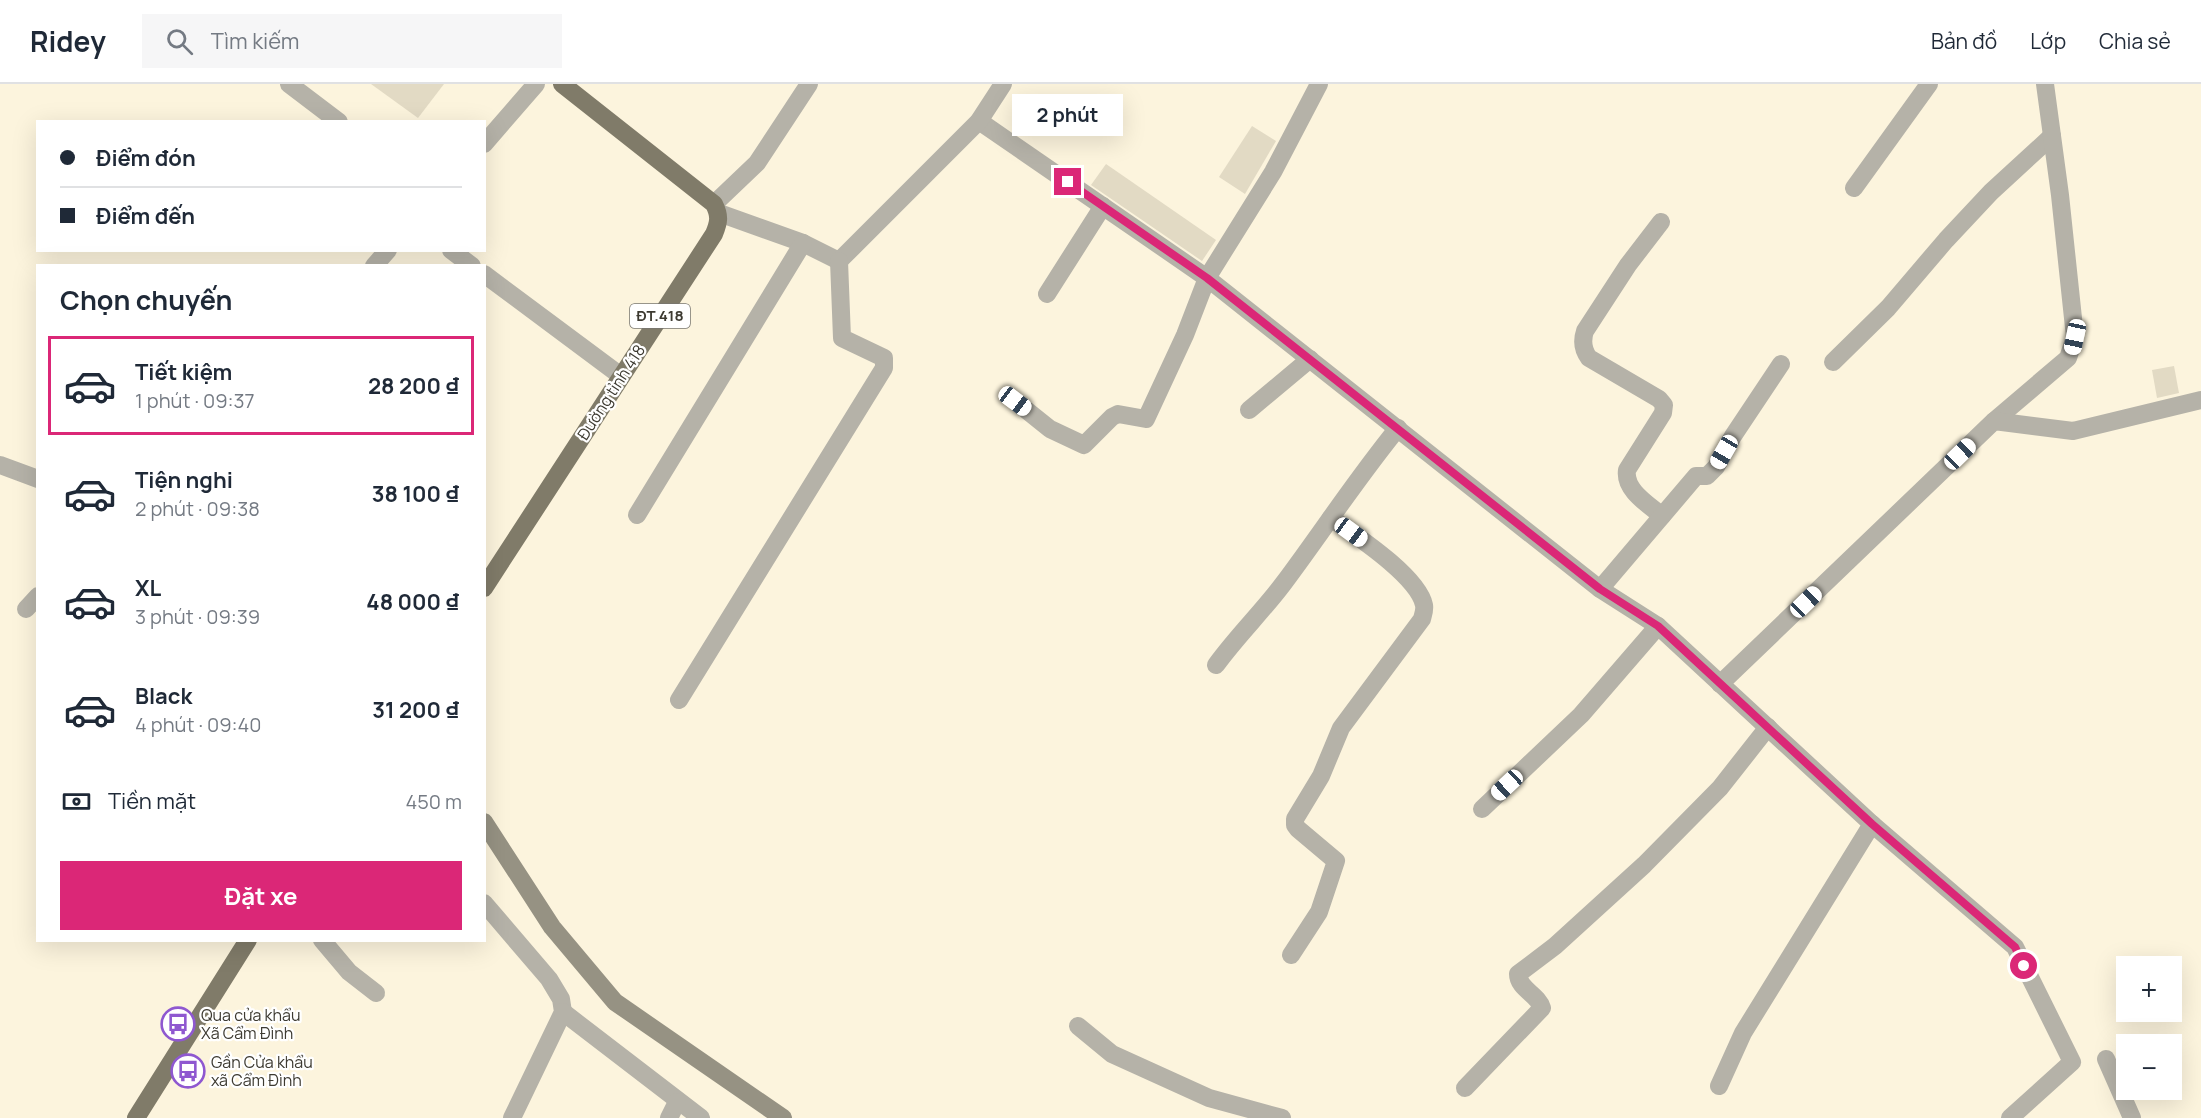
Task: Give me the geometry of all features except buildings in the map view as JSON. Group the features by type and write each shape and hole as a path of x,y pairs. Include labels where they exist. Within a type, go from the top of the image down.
{"main road":[{"path":"562,84 716,209"},
{"name":"Đường tỉnh 418","path":"486,585 714,234 719,223 716,209"},
{"path":"486,825 552,927 615,1002 783,1118"},
{"path":"136,1118 247,942"}],"street":[{"path":"289,84 336,120"},
{"path":"486,142 536,84"},
{"path":"809,84 757,163 716,209 802,243 839,261"},
{"path":"679,700 884,368 884,358 842,338 839,261 979,121 1003,84"},
{"path":"1854,188 1929,84"},
{"path":"1720,684 1994,421 2068,358 2075,337 2061,195 2045,84"},
{"path":"1015,401 1050,429 1084,445 1112,417 1118,414 1146,419 1185,335 1207,278 1273,172 1317,85"},
{"path":"979,121 1207,278 1600,589 1658,626 1872,824 2015,947 2072,1062 2010,1118"},
{"path":"1833,362 1888,308 1991,192 2052,136"},
{"path":"1047,294 1103,206"},
{"path":"1661,222 1628,265 1585,331 1584,348 1589,358 1659,399 1664,405 1663,413 1627,470 1626,478 1630,487 1662,516"},
{"path":"638,515 802,243"},
{"path":"376,264 386,252"},
{"path":"454,252 469,264"},
{"path":"486,275 621,376"},
{"path":"1249,410 1310,359"},
{"path":"1600,589 1696,476 1707,476 1716,466 1781,364"},
{"path":"1994,421 2073,431 2201,400"},
{"path":"1216,665 1230,646 1267,606 1366,468 1398,428"},
{"path":"0,465 36,478"},
{"path":"1291,955 1319,912 1336,861 1298,829 1295,819 1321,776 1341,728 1422,619 1425,607 1420,594 1389,561 1331,518"},
{"path":"1482,809 1581,715 1658,626"},
{"path":"1465,1088 1542,1008 1541,1003 1520,983 1518,974 1555,946 1644,865 1720,788 1768,727"},
{"path":"1719,1086 1743,1033 1872,824"},
{"path":"486,905 549,979 561,999 563,1012 513,1118"},
{"path":"324,942 349,972 376,993"},
{"path":"563,1012 673,1110 701,1118"},
{"path":"1078,1026 1112,1054 1209,1098 1282,1118"},
{"path":"2106,1059 2132,1118"}],"place":[{"name":"Qua cửa khẩu Xã Cẩm Đình","path":"178,1024"},
{"name":"Gần Cửa khẩu xã Cẩm Đình","path":"188,1071"}],"route":[{"path":"1068,182 1207,278 1600,589 1658,626 1872,824 2015,947 2024,966"}]}
